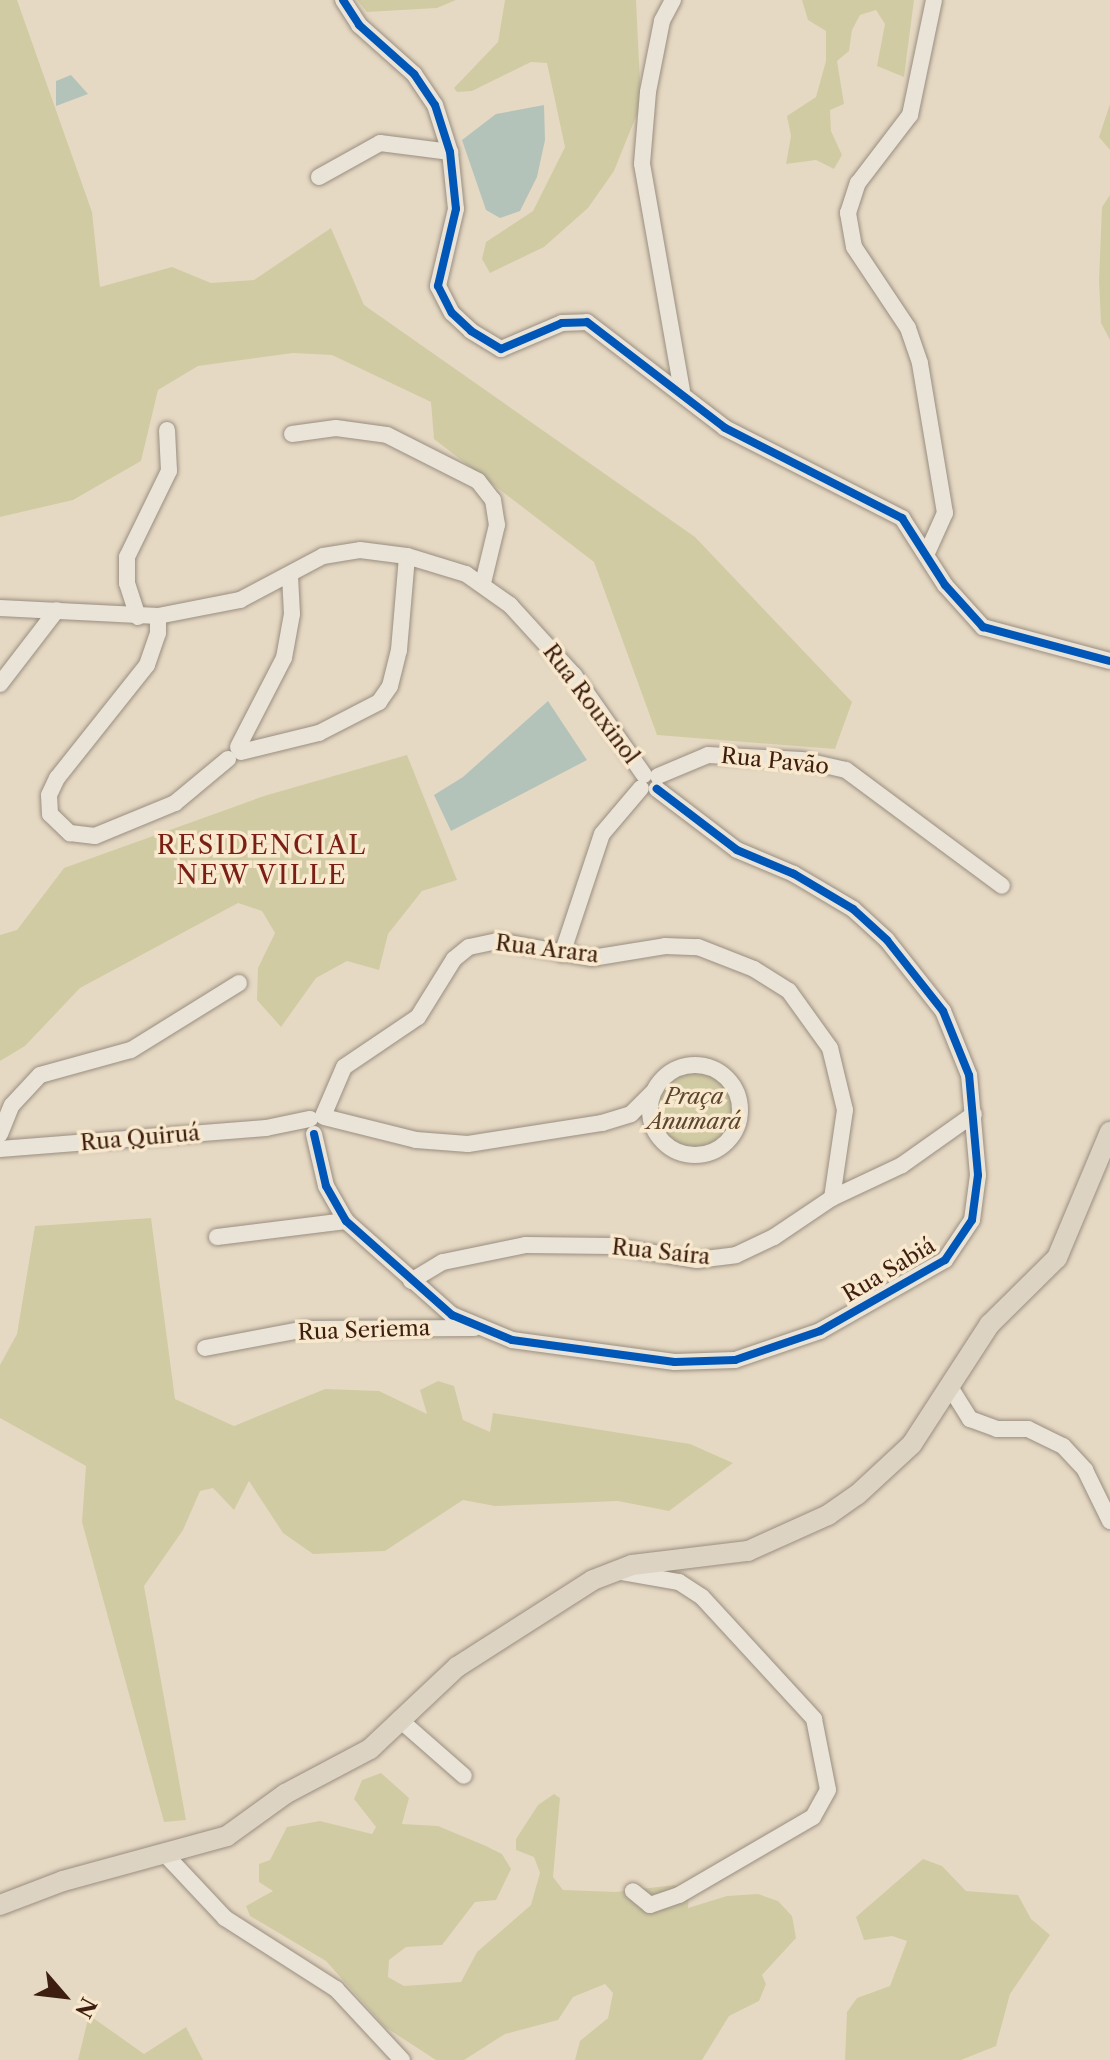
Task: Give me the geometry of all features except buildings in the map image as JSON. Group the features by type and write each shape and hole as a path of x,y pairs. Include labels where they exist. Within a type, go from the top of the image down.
{"main road":[{"path":"0,1905 227,1836 285,1794 354,1760 457,1667 612,1571 748,1551 828,1515 896,1463 990,1324 1057,1258 1110,1132"}],"street":[{"path":"343,0 359,25 424,87 450,152 456,209 438,286 452,313 501,349 562,323 582,320 746,440 902,518 945,585 983,627 1110,661"},
{"path":"673,0 662,21 651,77 642,164 682,391"},
{"path":"927,553 945,513 920,363 908,328 854,247 848,213 858,183 910,115 934,0"},
{"path":"319,177 380,143 450,152"},
{"path":"292,434 336,428 387,435 478,481 493,500 497,525 483,583"},
{"path":"138,617 127,583 127,557 169,471 167,430"},
{"name":"Rua Rouxinol","path":"0,608 158,616 240,600 323,556 360,550 407,556 483,583 566,664 650,782"},
{"path":"233,751 319,733 364,713 385,695 399,650 407,556"},
{"path":"158,616 158,633 147,665 51,789 50,814 58,826 79,836 95,836 175,803 203,782 233,751 280,671 290,632 290,575"},
{"path":"272,584 291,597"},
{"path":"30,608 36,634"},
{"path":"0,684 57,610"},
{"name":"Rua Pavão","path":"562,954 602,834 650,782 708,755 802,760 846,770 1002,886"},
{"name":"Rua Sabiá","path":"319,1124 317,1156 336,1207 346,1221 411,1281 475,1328 531,1343 701,1363 788,1345 911,1281 956,1247 977,1199 974,1114 963,1054 949,1022 887,940 831,894 704,829 650,782"},
{"name":"Rua Arara","path":"319,1124 330,1094 354,1058 418,1017 454,959 469,947 497,941 562,954 603,958 665,946 698,947 754,969 789,991 815,1020 842,1080 845,1125 832,1198"},
{"path":"0,1134 12,1105 40,1075 131,1050 239,983"},
{"path":"602,1123 631,1114 674,1069 704,1065 730,1081 740,1111 729,1140 702,1155 672,1150 656,1133 649,1115 653,1092"},
{"name":"Rua Saíra","path":"411,1281 443,1262 526,1245 591,1245 679,1258 725,1258 774,1237 832,1198 902,1165 974,1114"},
{"name":"Rua Quiruá","path":"0,1149 349,1123 416,1140 468,1144 602,1123"},
{"path":"602,1123 628,1124 656,1133"},
{"path":"318,1224 336,1207"},
{"path":"217,1237 346,1221"},
{"name":"Rua Seriema","path":"205,1348 306,1329 475,1328"},
{"path":"950,1387 970,1419 997,1429 1028,1429 1063,1446 1085,1470 1110,1521"},
{"path":"612,1571 670,1579 702,1597 814,1719 827,1782 826,1799 813,1817 709,1878 650,1905 633,1891"},
{"path":"399,1719 464,1776"},
{"path":"164,1853 225,1918 336,1989 402,2060"}],"green space":[{"path":"0,0 17,0 92,212 100,287 172,267 211,283 254,280 331,228 364,305 695,537 852,702 835,749 657,735 594,562 434,439 431,402 332,355 293,353 198,366 158,390 141,461 73,500 0,517"},
{"path":"357,0 456,0 437,8 367,12"},
{"path":"505,0 636,0 641,104 614,171 588,208 544,247 490,273 482,259 486,242 533,211 565,147 547,63 531,62 472,91 457,92 454,88 498,42"},
{"path":"802,0 914,0 904,77 877,66 885,24 876,10 860,15 852,30 849,51 837,61 844,104 830,110 831,131 842,155 834,169 816,160 786,164 791,136 787,116 816,97 826,61 826,31 808,20"},
{"path":"1110,104 1110,150 1099,137"},
{"path":"1110,195 1110,340 1101,323 1099,281 1102,207"},
{"path":"407,755 457,880 422,891 388,934 379,970 347,961 316,978 281,1027 257,1000 258,968 275,933 262,911 238,903 80,988 25,1046 0,1061 0,935 17,930 64,868 264,796"},
{"name":"Praça Anumará","path":"694,1070 709,1073 722,1081 730,1094 733,1109 730,1124 722,1137 709,1145 694,1148 679,1145 666,1137 658,1124 655,1109 658,1094 666,1081 679,1073"},
{"path":"151,1218 175,1399 234,1426 325,1389 379,1391 427,1414 420,1390 438,1381 454,1386 463,1420 490,1432 493,1413 690,1444 733,1463 669,1511 618,1501 495,1506 463,1500 385,1551 313,1554 283,1533 249,1481 234,1510 213,1488 200,1491 183,1530 144,1586 186,1820 164,1822 82,1522 86,1466 0,1418 0,1365 17,1334 35,1226"},
{"path":"381,1773 409,1798 402,1824 438,1826 502,1854 511,1869 496,1900 475,1902 442,1945 406,1947 389,1960 388,1977 404,1986 461,1982 477,1952 531,1905 540,1873 534,1857 516,1850 516,1839 538,1805 554,1794 560,1798 553,1877 563,1890 616,1892 675,1885 689,1894 688,1908 727,1896 758,1894 778,1901 792,1916 796,1938 762,1975 766,1984 759,2001 729,2016 702,2060 575,2060 580,2041 608,2018 613,1993 605,1984 573,1997 558,2020 505,2034 464,2060 436,2060 385,2027 326,1961 250,1916 246,1906 273,1891 259,1882 259,1864 270,1860 287,1827 320,1821 372,1834 376,1827 354,1799 362,1780"},
{"path":"923,1859 942,1866 966,1891 1018,1895 1031,1919 1050,1935 1010,1994 996,2046 961,2060 845,2060 847,2012 857,1998 890,1986 907,1941 892,1936 864,1940 856,1917"},
{"path":"89,2015 144,2054 186,2027 203,2060 78,2060"}],"shaded area":[{"path":"71,75 88,94 56,106 56,81"},
{"path":"544,105 545,140 537,177 520,211 500,218 486,210 462,140 496,114"},
{"path":"548,701 587,760 451,831 434,795 463,777"}],"cycle path":[{"path":"343,0 359,25 414,74 435,105 450,152 456,209 438,286 452,313 471,331 501,349 562,323 587,322 725,428 902,518 945,585 983,627 1110,661"},
{"path":"314,1134 326,1186 346,1221 452,1315 512,1340 675,1362 735,1360 820,1331 945,1260 972,1220 978,1175 969,1075 943,1011 887,940 853,909 794,874 737,850 657,789"}],"district":[{"name":"RESIDENCIAL NEW VILLE","path":"262,861"}]}
